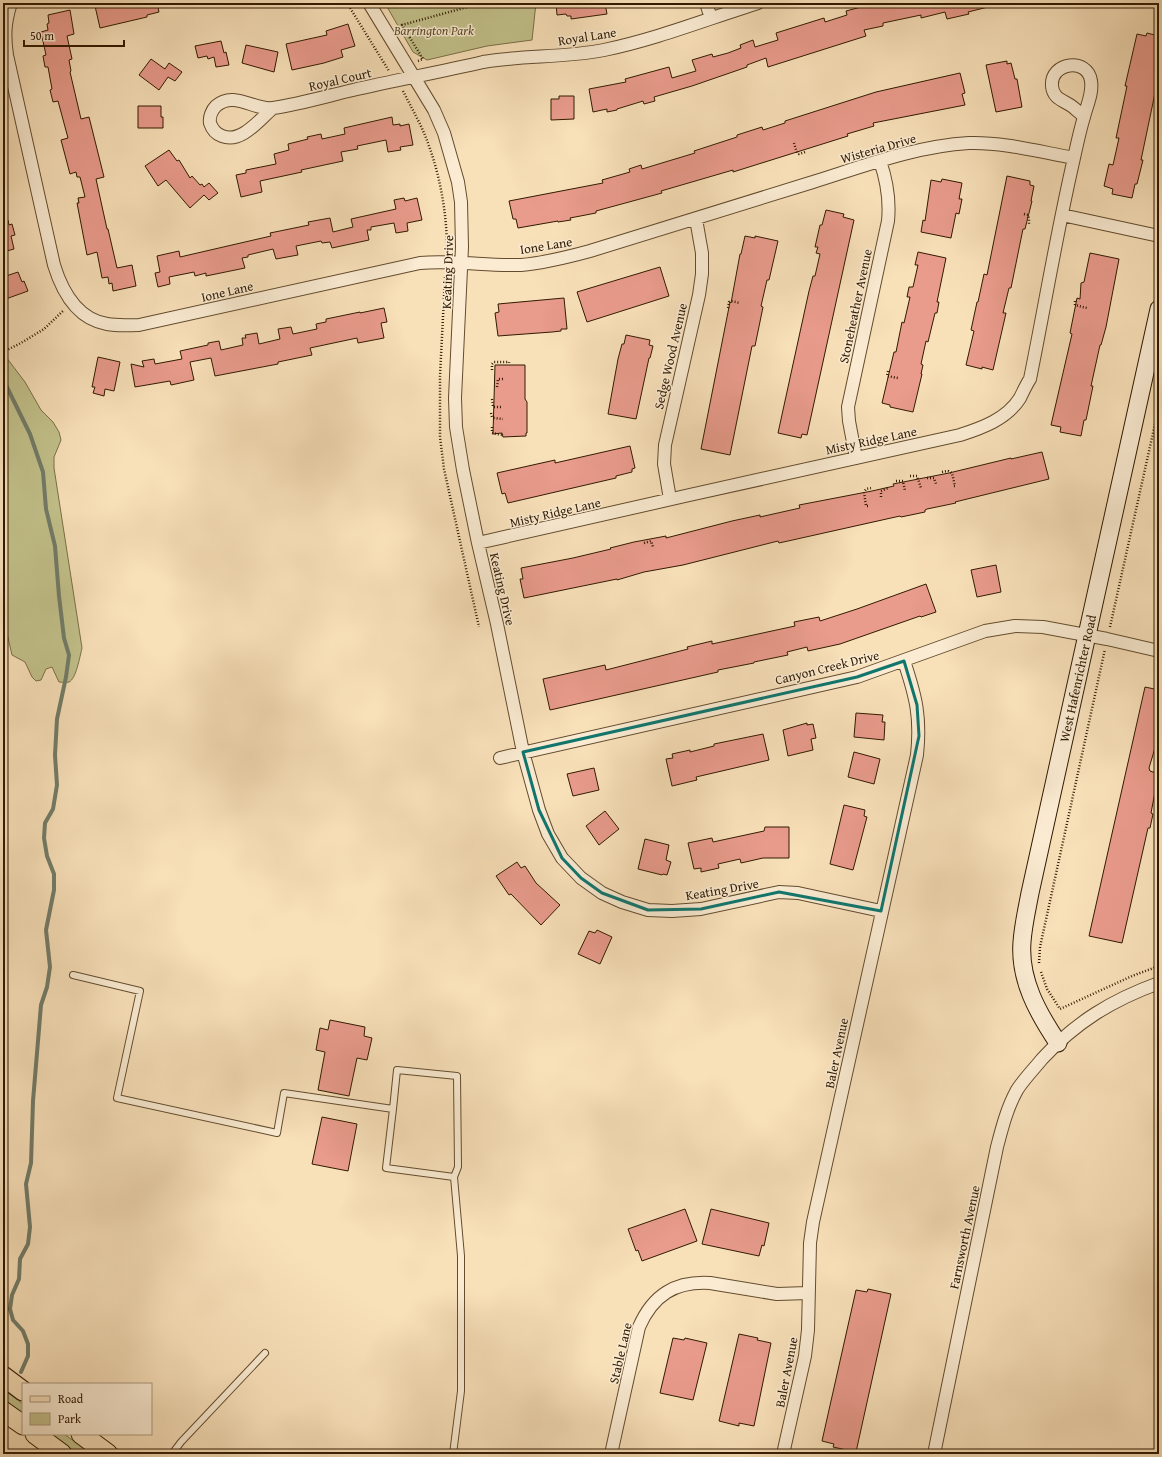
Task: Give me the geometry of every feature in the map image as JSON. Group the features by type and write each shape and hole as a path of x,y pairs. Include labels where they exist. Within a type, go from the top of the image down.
{"main road":[{"path":"3,1376 22,1390"},
{"path":"3,1411 22,1425"},
{"path":"36,1435 62,1454"},
{"path":"82,1435 108,1454"}],"street":[{"name":"Ione Lane","path":"11,3 6,18 4,35 7,55 54,265 62,286 72,303 80,311 93,319 106,324 122,326 139,325 405,265 434,262 520,265 543,263 590,252 696,219"},
{"name":"Keating Drive","path":"368,3 434,110 444,133 452,159 461,202 463,224 455,398 456,427 478,543 497,624 523,752 539,810 548,834 562,858 581,878 602,893 622,902 648,910 672,911 701,909 779,892 798,893 881,911"},
{"path":"706,3 711,18"},
{"name":"Royal Lane","path":"415,77 502,59 604,50 654,37 758,3"},
{"name":"Royal Court","path":"272,109 246,131 234,138 226,138 219,135 212,129 210,122 214,108 226,100 235,100 272,109 415,77"},
{"name":"Misty Ridge Lane","path":"478,543 960,435 982,428 1003,416 1019,399 1030,379 1062,215 1084,116"},
{"name":"Wisteria Drive","path":"696,219 880,161 946,145 971,143 994,144 1074,158"},
{"name":"Stoneheather Avenue","path":"856,458 848,407 888,221 889,206 885,175 880,161"},
{"path":"1062,215 1159,236"},
{"name":"Sedge Wood Avenue","path":"670,499 664,464 665,445 702,274 702,253 696,219"},
{"name":"West Hafenrichter Road","path":"1058,1043 1034,1003 1026,983 1021,943 1032,886 1159,309"},
{"name":"Canyon Creek Drive","path":"500,758 857,677 985,631 1015,626 1043,627 1159,650"},
{"name":"Baler Avenue","path":"783,1454 805,1356 808,1330 810,1243 813,1222 881,911 917,755 919,736 917,705 904,661"},
{"name":"Farnsworth Avenue","path":"934,1454 996,1147 1010,1104 1018,1088 1034,1068 1074,1028 1101,1010 1128,996 1159,984"},
{"name":"Stable Lane","path":"611,1454 639,1327 643,1317 655,1300 681,1285 700,1282 777,1294 808,1293"}],"lane":[{"path":"73,976 140,991 116,1098 277,1132 284,1092 393,1109"},
{"path":"453,1454 461,1391 460,1256 454,1177 458,1168 457,1076 397,1070 386,1168 454,1177"},
{"path":"172,1454 181,1442 265,1353"}],"path":[{"path":"347,3 387,68"},
{"path":"416,62 423,59 402,25 482,3"},
{"path":"402,90 424,134 437,171 442,192 446,223 447,250"},
{"path":"407,99 413,95"},
{"path":"794,143 797,153 799,154 805,152"},
{"path":"1024,214 1028,215 1029,224"},
{"path":"728,308 729,302 731,301 740,303"},
{"path":"1076,301 1075,305 1087,308"},
{"path":"3,352 44,329 66,309"},
{"path":"492,370 492,364 494,362 509,363"},
{"path":"888,371 887,376 898,378"},
{"path":"497,387 498,379 503,379"},
{"path":"492,399 493,407 502,407"},
{"path":"1110,625 1159,406"},
{"path":"492,413 492,417 503,419"},
{"path":"492,427 492,433 502,435"},
{"path":"942,472 948,470 952,473 955,486 953,486"},
{"path":"910,476 917,476 921,488"},
{"path":"927,478 934,478 936,484"},
{"path":"896,481 903,481 905,491"},
{"path":"868,506 866,506 864,492 866,489 871,488"},
{"path":"881,497 880,491 888,488"},
{"path":"644,543 651,542 653,547"},
{"path":"1104,652 1040,947 1039,967 1047,989 1060,1009 1132,976 1159,966"}],"highlighted area":[{"path":"904,661 917,705 919,736 881,911 779,892 701,909 648,910 602,893 581,878 562,858 539,810 523,752 857,677"}],"green space":[{"name":"Barrington Park","path":"394,3 536,3 532,40 487,46 427,60 413,52 386,5"},
{"path":"3,349 6,357 25,382 41,410 53,422 59,432 61,440 54,457 54,468 82,648 76,672 74,677 69,682 59,682 52,667 46,669 41,680 36,681 32,677 25,662 12,655 3,616"},
{"path":"3,1389 22,1403 22,1414 3,1401"},
{"path":"50,1435 65,1435 92,1454 77,1454"}],"building":[{"path":"106,3 157,3 159,12 147,15 147,17 100,28 95,6"},
{"path":"556,3 605,3 607,14 571,19 571,16 567,16 566,14 557,15"},
{"path":"876,3 988,3 988,7 968,12 969,14 947,19 945,12 921,18 921,15 883,23 883,26 864,30 866,36 768,67 766,58 747,65 747,67 654,97 655,101 644,104 643,101 607,112 607,109 593,112 589,89 626,82 625,79 669,67 672,78 696,71 692,60 712,54 713,57 728,53 741,48 740,45 753,40 755,47 778,40 776,33 824,18 825,22 847,15 846,11"},
{"path":"70,10 74,34 67,36 72,59 69,60 70,72 81,119 89,117 104,177 96,179 107,229 117,268 132,265 136,286 113,291 112,283 109,284 108,277 102,278 97,252 87,255 77,203 79,203 78,198 85,197 80,177 77,177 76,172 70,174 61,140 68,138 58,101 53,102 50,90 52,89 48,67 45,67 43,56 46,55 41,32 48,30 48,15"},
{"path":"348,24 355,46 341,50 343,57 292,70 286,44 327,35 326,31"},
{"path":"1147,33 1159,36 1159,74 1141,160 1143,160 1132,198 1112,194 1113,189 1104,186 1109,164 1113,165 1119,138 1116,138 1127,86 1125,86 1137,34 1146,36"},
{"path":"221,41 224,53 226,52 229,65 216,67 214,57 208,59 207,56 198,58 195,46"},
{"path":"246,45 278,52 274,72 242,63"},
{"path":"151,59 165,69 169,63 182,72 175,81 168,77 159,90 139,75"},
{"path":"1007,61 1007,64 1011,63 1015,79 1017,79 1022,107 996,112 986,65"},
{"path":"960,73 965,93 962,94 965,105 873,123 874,126 847,134 848,136 733,172 733,170 661,191 662,193 596,211 596,213 570,218 571,220 518,228 516,219 513,219 509,201 603,183 602,180 630,172 629,169 641,165 642,169 695,153 694,151 762,127 763,130 785,123 785,121 876,92"},
{"path":"559,96 574,96 574,119 551,120 551,99 559,99"},
{"path":"138,106 161,106 163,128 138,128"},
{"path":"392,117 393,125 400,124 400,126 409,124 413,145 400,147 401,150 388,152 386,140 357,146 358,149 341,152 343,161 260,181 262,192 241,197 236,175 246,173 246,170 276,164 274,154 289,150 288,144 321,134 322,139 345,134 344,128"},
{"path":"169,150 177,161 179,160 190,178 192,176 200,185 202,184 204,187 209,183 218,193 209,200 204,195 190,208 166,180 158,186 145,166"},
{"path":"1007,176 1030,181 1030,185 1034,186 1032,201 1025,229 1023,229 1011,288 1009,288 1003,313 1006,313 993,370 982,367 982,369 966,365 974,331 971,330 977,302 984,274 987,275"},
{"path":"942,179 962,183 959,199 962,199 959,214 956,213 951,238 921,232 923,220 925,221 931,180 941,182"},
{"path":"404,198 405,201 417,198 422,220 407,223 408,231 396,233 394,223 371,227 371,230 367,230 369,240 332,248 330,242 322,243 321,241 296,246 298,255 276,259 273,249 248,255 248,257 242,258 245,268 206,276 206,273 195,276 194,272 169,277 170,284 158,287 155,273 160,272 157,256 179,251 180,257 271,236 270,233 309,225 308,222 330,218 333,232 353,227 351,219 396,209 394,200"},
{"path":"826,210 844,214 843,217 854,220 807,435 802,434 801,438 778,433 809,291 813,276 815,276 820,254 816,253 818,247 815,247 820,225 822,225"},
{"path":"3,220 8,220 9,225 12,224 15,235 11,236 14,249 3,252"},
{"path":"745,236 755,238 755,236 778,241 761,306 763,307 755,346 752,346 730,455 701,449 730,302 731,303 740,254"},
{"path":"918,252 946,258 937,302 939,302 937,313 935,313 928,342 926,341 921,364 923,365 922,374 913,412 890,407 890,405 882,403 894,352 896,352 902,322 904,323 910,297 907,297 909,287 913,287 918,265 915,265"},
{"path":"1090,253 1119,259 1106,327 1100,345 1091,386 1093,386 1086,420 1084,420 1081,436 1060,432 1061,427 1051,425 1072,334 1070,333 1077,298 1080,299 1081,283 1084,282"},
{"path":"660,267 669,296 587,322 577,292"},
{"path":"18,272 28,291 3,300 3,277"},
{"path":"564,298 567,329 552,332 498,336 495,313 499,312 498,304"},
{"path":"384,308 387,322 381,323 384,338 358,343 357,338 310,348 312,355 278,362 278,364 215,376 211,358 190,362 194,380 171,385 170,381 135,387 131,364 144,367 142,361 154,359 155,364 182,359 180,351 219,341 221,350 243,345 242,338 246,338 245,335 257,333 259,344 280,339 278,329 291,327 293,334 317,329 316,324 326,322 326,319"},
{"path":"626,335 650,340 649,345 653,346 636,419 608,414 618,359"},
{"path":"98,357 120,362 114,391 105,389 104,396 93,393 95,387 92,387"},
{"path":"495,365 525,365 525,399 527,402 526,436 503,437 502,433 493,434"},
{"path":"630,446 635,468 632,469 632,472 616,476 616,478 508,503 505,493 502,494 497,473 555,460 555,463"},
{"path":"1042,452 1049,479 927,509 925,512 900,516 779,543 778,541 683,565 644,572 617,580 524,598 520,579 523,579 521,568 573,558 634,542 666,536 666,538 732,521 760,515 760,517 800,508 799,505 872,491 894,486 893,484"},
{"path":"996,565 1001,592 977,597 971,570"},
{"path":"926,584 936,612 921,617 920,616 840,644 808,651 807,647 787,652 788,655 550,710 543,679 605,665 606,670 688,649 687,647 712,641 712,644 795,626 794,622 819,617 820,621"},
{"path":"1145,687 1159,690 1159,749 1155,748 1149,768 1150,771 1159,774 1159,788 1156,787 1150,828 1148,828 1122,943 1089,936"},
{"path":"856,713 883,715 882,722 885,722 884,740 854,737"},
{"path":"807,723 807,725 813,724 816,738 811,739 813,750 788,756 783,730"},
{"path":"763,734 769,760 696,777 697,780 672,786 666,759 673,758 672,754 690,750 690,752 714,746 714,744"},
{"path":"854,752 880,759 874,784 848,777"},
{"path":"594,768 599,790 573,796 567,774"},
{"path":"844,805 865,810 864,816 867,817 853,870 830,864"},
{"path":"605,811 619,829 599,845 586,826"},
{"path":"765,827 789,827 789,858 763,858 741,863 740,859 718,864 719,868 701,872 701,868 694,869 688,843 712,838 713,842 764,831"},
{"path":"645,839 669,845 666,860 671,862 667,875 638,869"},
{"path":"517,862 521,868 525,866 536,883 560,905 541,925 511,894 509,895 496,876"},
{"path":"597,930 612,937 600,964 578,954 589,931 595,933"},
{"path":"330,1020 365,1027 364,1036 372,1038 367,1060 357,1058 349,1096 318,1090 325,1052 316,1050 320,1028 328,1030"},
{"path":"322,1117 357,1124 348,1171 312,1164"},
{"path":"685,1209 697,1241 642,1261 638,1250 636,1251 628,1229"},
{"path":"711,1209 769,1223 764,1246 762,1245 759,1256 702,1244"},
{"path":"868,1289 891,1294 856,1452 833,1447 834,1444 822,1441 856,1290 867,1292"},
{"path":"739,1334 758,1338 757,1340 771,1343 754,1426 739,1423 739,1426 719,1421"},
{"path":"673,1338 684,1340 685,1338 707,1343 693,1400 660,1393"}],"waterway":[{"path":"3,379 30,434 43,472 46,509 55,546 64,638 69,655 57,719 55,755 57,785 53,809 45,823 44,838 47,856 54,874 54,890 46,930 50,967 47,987 41,1005 33,1101 31,1163 26,1184 30,1227 28,1244 20,1259 19,1279 12,1295 10,1309 13,1320 23,1331 28,1344 28,1356 21,1372"}]}
